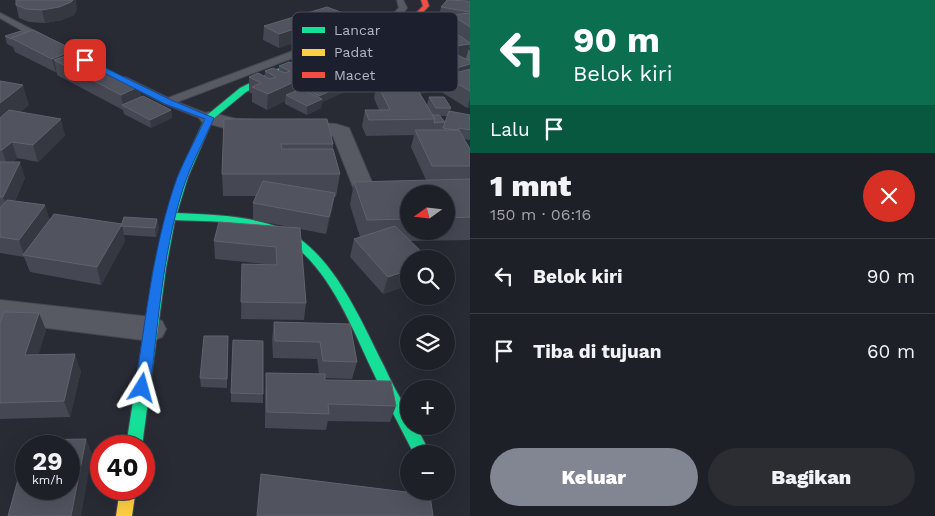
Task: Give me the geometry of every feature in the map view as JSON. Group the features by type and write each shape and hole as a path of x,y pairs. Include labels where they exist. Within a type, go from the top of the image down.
{"street":[{"path":"420,12 426,6 424,0"},
{"path":"458,50 470,59"},
{"path":"136,435 160,268 171,216 183,177 210,118 243,90 292,65"},
{"path":"210,118 236,125 336,130 342,132 365,192"},
{"path":"171,216 236,222 270,229 289,236 303,248 326,274 347,306 417,445"},
{"path":"0,312 151,329"},
{"path":"124,516 126,500"}],"lane":[{"path":"400,0 403,8 400,12"},
{"path":"0,14 18,27 54,45"},
{"path":"168,102 292,55"},
{"path":"115,76 168,102 210,118"}],"building":[{"path":"16,0 73,0 59,7 42,10 26,9 16,5"},
{"path":"447,0 470,1 470,12 441,7"},
{"path":"327,7 340,12 310,12"},
{"path":"470,13 470,27 458,19 458,14"},
{"path":"292,18 292,30 279,34 264,26"},
{"path":"33,30 74,50 52,59 11,38"},
{"path":"21,31 25,33 11,39 5,36"},
{"path":"458,35 470,43 458,46"},
{"path":"72,54 140,86 121,95 54,60"},
{"path":"458,55 470,61 470,64 458,68"},
{"path":"289,62 292,63 292,83 268,94 252,87 261,83 249,77 258,73 270,79 276,77 265,71 273,68 285,73 290,71 279,66"},
{"path":"470,69 470,91 458,84 458,72"},
{"path":"0,81 23,85 0,103"},
{"path":"294,92 307,92 322,99 307,106 286,95"},
{"path":"312,92 328,92 319,96"},
{"path":"381,92 419,92 435,119 369,120 365,110 390,110"},
{"path":"143,96 171,110 150,120 122,105"},
{"path":"429,97 444,97 451,108 436,108"},
{"path":"9,110 61,119 33,145 12,142 0,150 0,118"},
{"path":"449,111 470,115 470,130 443,128"},
{"path":"432,115 439,115 445,122 434,123 435,119"},
{"path":"224,119 327,119 333,144 281,144 282,149 333,149 340,174 222,174"},
{"path":"415,130 459,130 470,149 470,166 432,166"},
{"path":"0,162 20,162 3,197 0,197"},
{"path":"470,179 470,217 455,218 455,185 400,185 400,219 367,220 354,182"},
{"path":"263,181 335,193 329,217 253,203"},
{"path":"7,200 45,205 19,240 0,237 0,208"},
{"path":"54,214 122,224 97,267 23,255"},
{"path":"124,217 157,219 155,228 121,226"},
{"path":"219,222 300,228 306,303 241,302 242,264 277,265 276,247 214,241"},
{"path":"395,226 400,231 400,240 409,240 420,250 400,250 400,273 388,277 354,239"},
{"path":"4,312 39,313 25,355 75,354 64,401 0,403 0,323"},
{"path":"274,322 350,324 357,362 323,361 320,342 275,341"},
{"path":"204,336 228,336 227,379 200,378"},
{"path":"233,340 263,341 263,394 231,393"},
{"path":"266,373 325,374 325,380 391,381 396,406 328,404 329,414 267,412"},
{"path":"80,439 86,439 80,470"},
{"path":"261,474 400,491 400,500 431,500 433,516 257,516"},
{"path":"15,490 15,500 74,500 71,516 8,516"}],"traffic: fast":[{"path":"136,435 160,268 171,216 183,177 209,118 243,90 292,66"},
{"path":"171,216 230,220 260,225 287,235 302,246 316,260 329,278 353,317 418,445"}],"traffic: slow":[{"path":"124,516 126,500"}],"traffic: jam":[{"path":"420,12 426,6 424,0"}],"route":[{"path":"85,60 168,102 210,118 198,140 183,177 171,216 160,268 142,388"}]}
